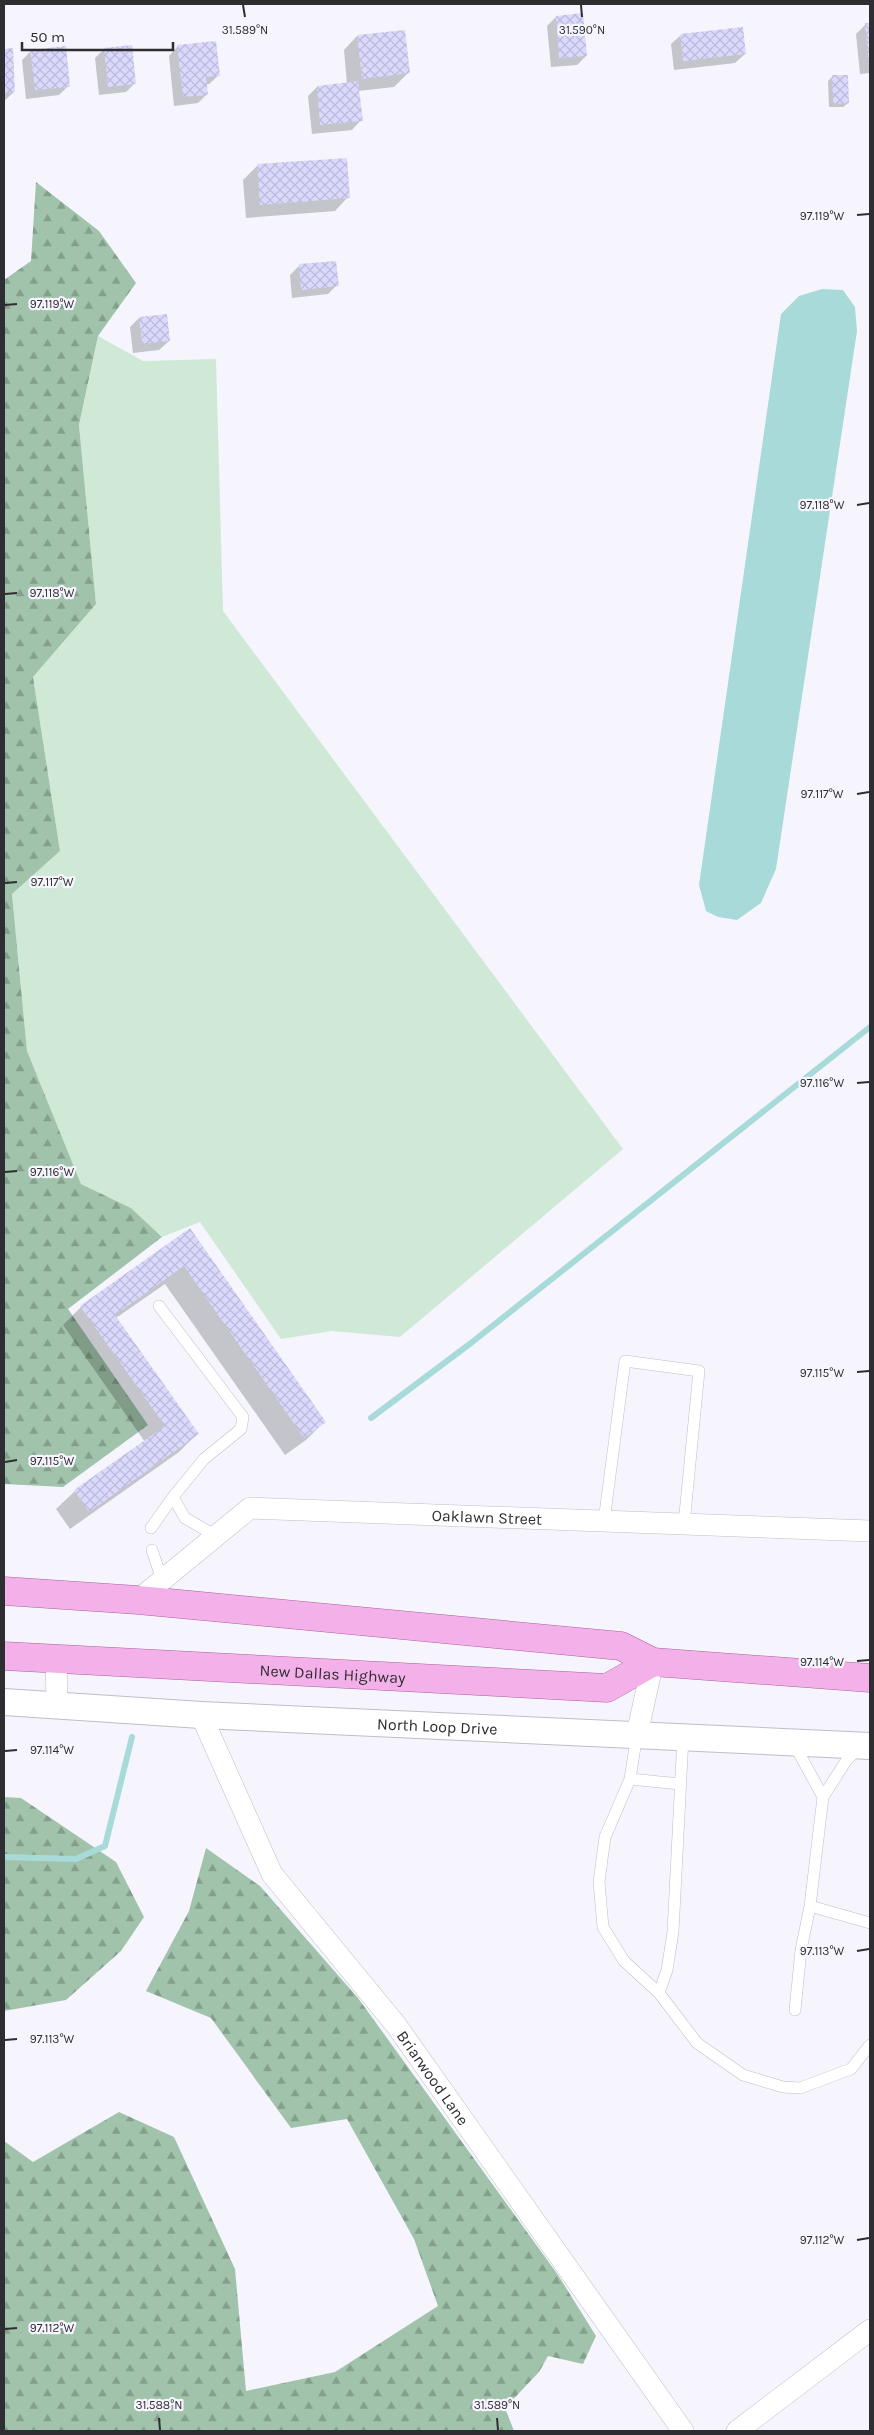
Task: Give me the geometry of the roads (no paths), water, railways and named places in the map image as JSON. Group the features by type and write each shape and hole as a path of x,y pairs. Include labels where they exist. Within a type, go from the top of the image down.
{"main road":[{"path":"4,1591 138,1600 620,1646 653,1662 870,1678"},
{"name":"New Dallas Highway","path":"4,1656 607,1688 653,1662"}],"street":[{"name":"Oaklawn Street","path":"138,1600 250,1508 870,1531"},
{"path":"56,1659 57,1706"},
{"path":"637,1734 653,1662"},
{"name":"North Loop Drive","path":"4,1702 201,1715 865,1746"},
{"name":"Briarwood Lane","path":"201,1715 272,1874 396,2025 682,2431"},
{"path":"737,2431 870,2330"}],"lane":[{"path":"151,1528 204,1459 241,1429 243,1417 159,1306"},
{"path":"604,1521 625,1361 699,1371 684,1524"},
{"path":"173,1497 186,1518 216,1536"},
{"path":"152,1550 162,1580"},
{"path":"637,1734 630,1779 605,1837 599,1882 603,1927 624,1960 659,1993 697,2043 743,2075 783,2087 800,2088 851,2069 870,2045"},
{"path":"659,1993 667,1970 673,1932 683,1737"},
{"path":"794,1743 823,1797"},
{"path":"795,2010 801,1950 810,1906 823,1797 846,1761 865,1746"},
{"path":"630,1779 680,1784"},
{"path":"810,1906 870,1923"}],"waterway":[{"path":"371,1418 471,1343 870,1027"},
{"path":"4,1857 76,1859 105,1846 132,1737"}]}
